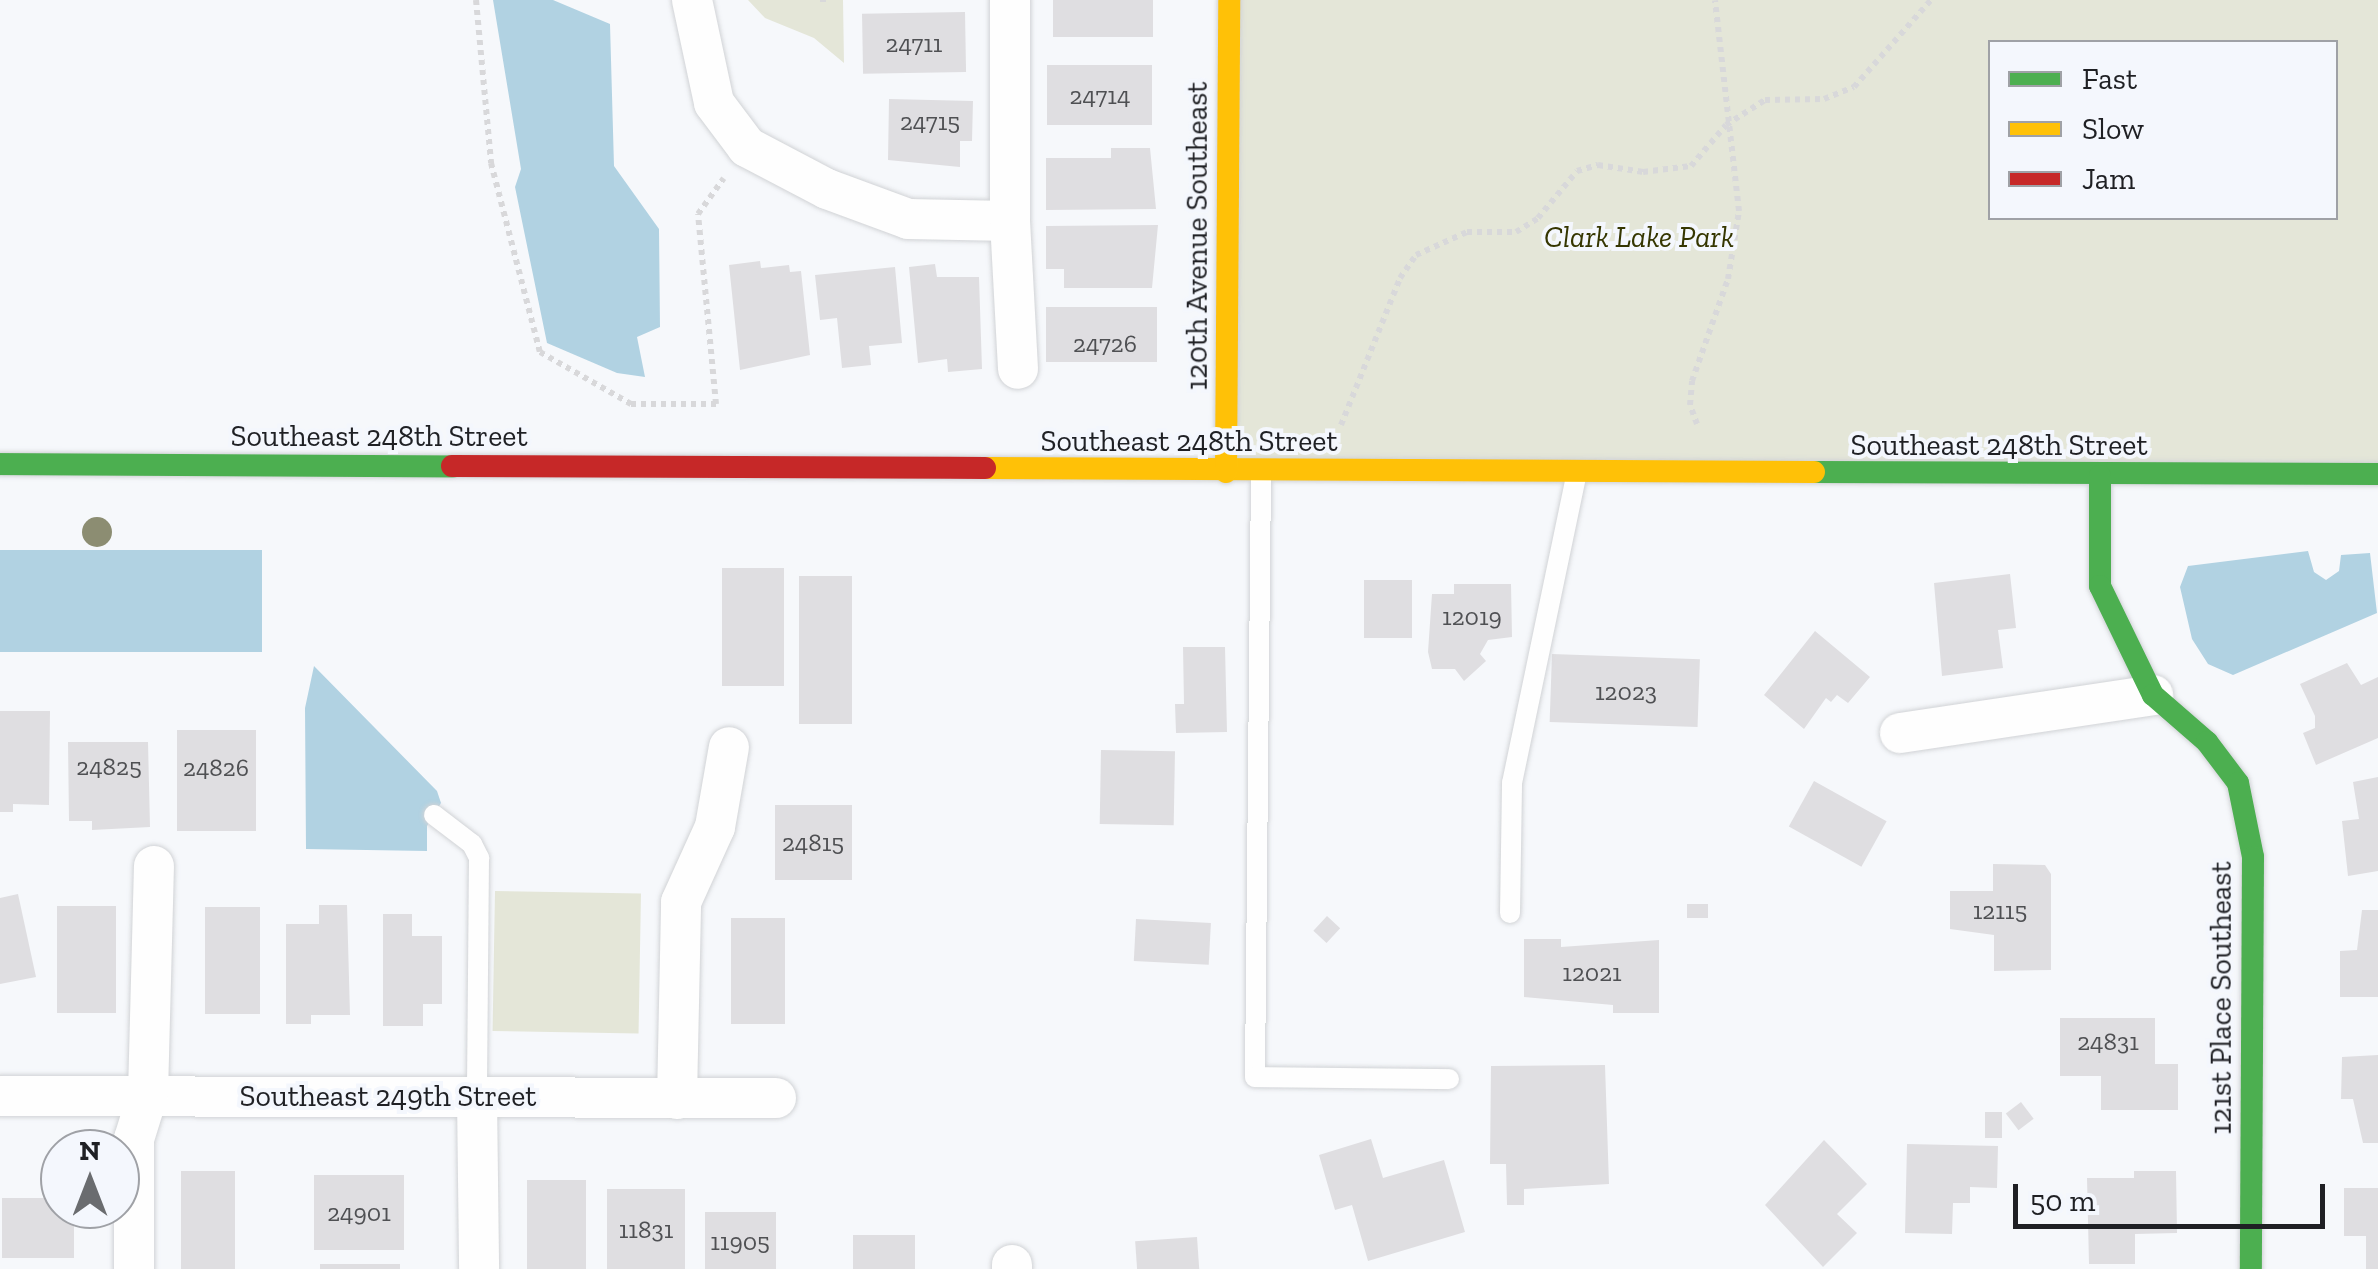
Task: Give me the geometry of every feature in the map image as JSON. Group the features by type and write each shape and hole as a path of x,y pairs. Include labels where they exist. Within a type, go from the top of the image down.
{"street":[{"path":"692,0 696,40 714,103 747,147 827,189 908,218 1010,221"},
{"path":"1010,0 1010,221 1018,369"},
{"name":"120th Avenue Southeast","path":"1226,472 1229,0"},
{"name":"Southeast 248th Street","path":"0,464 1576,474 2378,474"},
{"name":"121st Place Southeast","path":"2100,476 2100,586 2153,694 2207,742 2238,783 2254,857 2250,1269"},
{"path":"1900,733 2153,694"},
{"path":"678,1099 681,902 715,827 729,746"},
{"path":"134,1269 134,1139 148,1094 154,866"},
{"name":"Southeast 249th Street","path":"0,1096 776,1098"},
{"path":"478,1096 479,1269"}],"lane":[{"path":"1261,472 1255,1077 1449,1079"},
{"path":"1510,913 1512,783 1576,474"},
{"path":"434,814 472,844 479,858 478,1096"}],"path":[{"path":"476,0 491,163 540,352 631,404 716,404 698,214 747,147"},
{"path":"1715,0 1726,125 1739,211 1728,279 1690,405 1731,474"},
{"path":"1328,472 1347,404 1416,255 1467,232 1516,232 1588,168 1643,172 1691,166 1726,125 1765,100 1824,99 1854,87 1931,0"}],"green space":[{"path":"748,0 843,0 844,63 814,38 765,18"},
{"name":"Clark Lake Park","path":"1229,0 2378,0 2378,474 1226,472"},
{"path":"495,891 641,894 639,1034 493,1031"}],"water":[{"path":"493,0 553,0 610,24 614,166 659,229 660,327 637,337 645,377 617,373 547,343 515,187 521,169"},
{"path":"0,550 262,550 262,652 0,652"},
{"path":"2308,551 2314,572 2326,580 2339,571 2341,555 2370,553 2377,613 2233,675 2208,664 2192,639 2180,587 2188,566"},
{"path":"314,666 437,791 441,803 427,826 427,851 306,849 305,708"}],"building":[{"path":"1053,0 1153,0 1153,37 1053,37"},
{"path":"965,12 966,72 863,74 862,14"},
{"path":"1047,65 1152,65 1152,125 1047,125"},
{"path":"889,99 973,101 972,141 960,141 960,167 888,160"},
{"path":"1111,148 1150,148 1156,209 1046,210 1046,158 1111,158"},
{"path":"1158,225 1152,288 1064,288 1064,269 1046,269 1046,226"},
{"path":"760,261 761,268 789,265 790,272 801,271 810,355 740,370 729,265"},
{"path":"935,264 937,277 979,277 982,369 948,372 947,359 918,363 909,267"},
{"path":"895,267 902,343 869,346 871,365 842,368 837,318 820,320 815,275"},
{"path":"1046,307 1157,307 1157,362 1046,362"},
{"path":"722,568 784,568 784,686 722,686"},
{"path":"2010,574 2016,628 1998,630 2003,668 1942,676 1934,583"},
{"path":"799,576 852,576 852,724 799,724"},
{"path":"1364,580 1412,580 1412,638 1364,638"},
{"path":"1454,584 1511,584 1512,637 1488,640 1480,654 1486,661 1464,681 1455,669 1432,669 1428,652 1432,594 1454,594"},
{"path":"1815,631 1870,677 1848,703 1837,695 1831,702 1826,698 1804,729 1764,695"},
{"path":"1183,647 1225,647 1227,732 1176,733 1175,704 1184,704"},
{"path":"1552,654 1700,659 1698,727 1550,722"},
{"path":"2347,663 2361,685 2378,677 2378,738 2316,765 2303,733 2315,728 2315,716 2300,684"},
{"path":"0,711 50,711 49,805 13,804 13,812 0,812"},
{"path":"177,730 256,730 256,831 177,831"},
{"path":"68,742 148,742 150,827 92,830 92,821 69,821"},
{"path":"1101,750 1175,751 1174,825 1100,824"},
{"path":"2378,777 2378,871 2348,876 2342,821 2359,819 2353,782"},
{"path":"1814,781 1887,821 1861,867 1789,826"},
{"path":"775,805 852,805 852,880 775,880"},
{"path":"1993,864 2045,865 2051,874 2051,970 1994,971 1994,935 1950,929 1950,891 1993,891"},
{"path":"18,894 36,977 0,984 0,898"},
{"path":"1687,904 1708,904 1708,918 1687,918"},
{"path":"319,905 347,905 350,1015 311,1015 311,1024 286,1024 286,924 319,924"},
{"path":"57,906 116,906 116,1013 57,1013"},
{"path":"205,907 260,907 260,1014 205,1014"},
{"path":"2362,910 2378,910 2378,997 2340,997 2340,951 2357,950"},
{"path":"383,914 412,914 412,936 442,936 442,1004 423,1004 423,1026 383,1026"},
{"path":"1327,916 1340,928 1327,943 1313,931"},
{"path":"731,918 785,918 785,1024 731,1024"},
{"path":"1136,919 1211,923 1209,965 1134,961"},
{"path":"1524,939 1561,939 1561,947 1659,940 1659,1013 1613,1013 1613,1005 1524,997"},
{"path":"2060,1018 2155,1018 2155,1064 2178,1064 2178,1110 2101,1110 2101,1076 2060,1076"},
{"path":"2378,1055 2378,1143 2363,1143 2353,1099 2341,1099 2342,1057"},
{"path":"1605,1065 1609,1184 1524,1189 1524,1205 1507,1205 1506,1164 1490,1164 1491,1066"},
{"path":"2021,1102 2034,1119 2018,1130 2006,1113"},
{"path":"1985,1112 2002,1112 2002,1138 1985,1138"},
{"path":"1371,1139 1383,1178 1444,1160 1465,1232 1368,1261 1352,1205 1335,1210 1319,1155"},
{"path":"1824,1140 1867,1184 1837,1214 1857,1233 1823,1267 1765,1205"},
{"path":"1907,1144 1998,1146 1997,1188 1970,1187 1970,1203 1953,1203 1952,1234 1905,1233"},
{"path":"181,1171 235,1171 235,1269 181,1269"},
{"path":"2134,1171 2176,1171 2177,1233 2135,1234 2135,1264 2089,1264 2087,1178 2134,1178"},
{"path":"314,1175 404,1175 404,1250 314,1250"},
{"path":"527,1180 586,1180 586,1269 527,1269"},
{"path":"2344,1188 2378,1188 2378,1269 2366,1269 2366,1236 2344,1236"},
{"path":"607,1189 685,1189 685,1269 607,1269"},
{"path":"2,1198 40,1198 40,1229 74,1229 74,1258 2,1258"},
{"path":"705,1212 776,1212 776,1269 705,1269"},
{"path":"853,1235 915,1235 915,1269 853,1269"},
{"path":"1197,1237 1199,1269 1137,1269 1135,1241"},
{"path":"320,1264 400,1264 400,1269 320,1269"}],"traffic: fast":[{"path":"0,464 452,466"},
{"path":"1814,472 2378,474"},
{"path":"2100,476 2100,586 2153,695 2207,742 2238,783 2253,857 2251,1269"}],"traffic: slow":[{"path":"1226,472 1229,0"},
{"path":"985,468 1814,472"}],"traffic: jam":[{"path":"452,466 985,468"}]}
